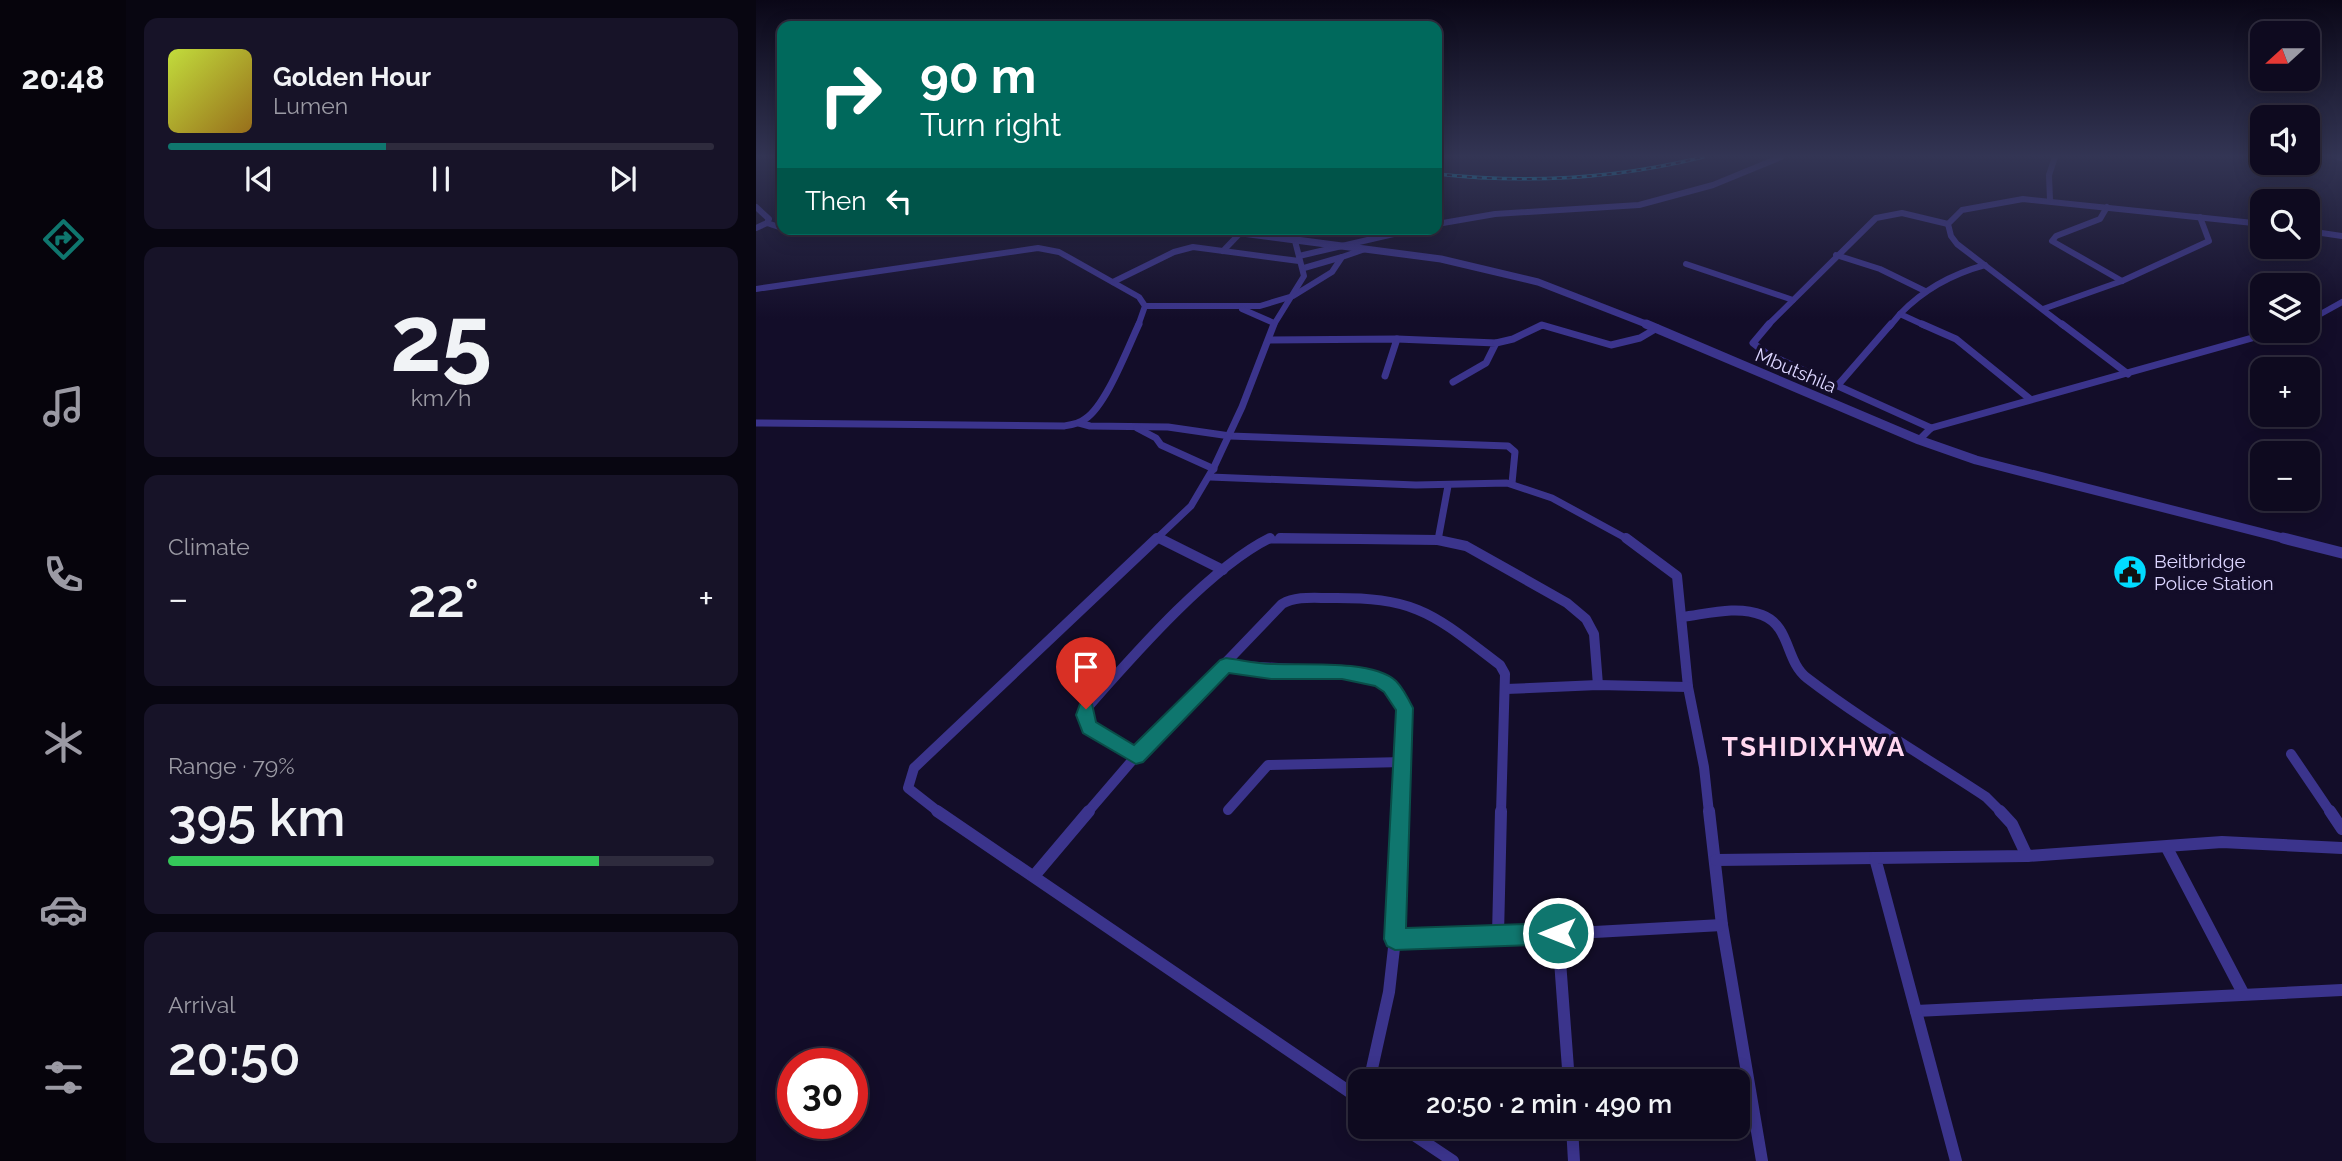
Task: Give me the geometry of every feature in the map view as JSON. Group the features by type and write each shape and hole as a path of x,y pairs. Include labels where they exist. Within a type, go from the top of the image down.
{"street":[{"path":"763,211 769,219 767,223"},
{"path":"1442,223 1495,214 1540,211"},
{"path":"1948,224 1961,211"},
{"path":"2105,211 2101,219 2056,236 2052,241 2122,281"},
{"path":"2146,211 2250,223"},
{"path":"1931,428 1761,351 1753,343 1836,255 1884,213 1948,224"},
{"path":"2043,309 2122,281 2209,241 2200,217"},
{"path":"756,228 767,223 777,227"},
{"path":"1948,224 1951,236 1957,244 2128,374"},
{"path":"2320,232 2342,236"},
{"path":"1223,251 1239,235"},
{"name":"Mbutshila","path":"1264,235 1470,264 1525,278 1657,328 1919,440 2024,474 2342,553"},
{"path":"1301,262 1341,246 1396,235"},
{"path":"1113,282 1183,248 1199,247 1301,262 1342,257 1368,249 1396,235"},
{"path":"1295,241 1304,276 1274,323 1230,436 1212,473 1191,506 910,774 908,788 911,793 1034,876 1127,944 1348,1091"},
{"path":"756,289 1038,248 1059,252 1139,297 1145,306 1144,313 1099,401 1088,417 1079,423"},
{"path":"1836,255 1880,270 1925,290"},
{"path":"1145,306 1241,308 1293,296 1332,272 1342,257"},
{"path":"1686,264 1793,300"},
{"path":"1838,385 1900,314 1925,290 1958,271 1985,265"},
{"path":"2320,314 2342,302"},
{"path":"1241,308 1274,323"},
{"path":"1900,314 1956,339 2030,399"},
{"path":"1269,340 1397,339 1496,343 1513,339 1542,325 1611,345 1640,338 1657,328"},
{"path":"1385,376 1397,339"},
{"path":"1919,440 1931,428 2250,339"},
{"path":"1453,382 1487,364 1495,353 1496,343"},
{"path":"756,423 1064,426 1079,423 1194,429 1230,436 1508,446 1515,453 1512,483"},
{"path":"1136,427 1212,473 1448,486 1512,483 1538,491 1667,565 1676,576 1688,687 1703,767 1722,925 1762,1161"},
{"path":"1438,540 1448,486"},
{"path":"1159,538 1223,570"},
{"path":"1136,756 1089,727 1086,709 1110,681 1223,570 1259,540 1270,538 1438,540 1466,546 1567,603 1586,619 1594,634 1598,685"},
{"path":"1034,876 1136,756 1277,609 1289,600 1385,600 1413,606 1430,614 1500,665 1505,674 1507,689 1498,934"},
{"path":"1682,617 1746,610 1757,611 1773,618 1784,634 1793,658 1804,676 1978,790 2012,824 2027,856"},
{"path":"1226,665 1271,671 1342,672 1379,680 1390,687 1405,708 1395,939 1390,992 1371,1069"},
{"path":"1507,689 1598,685 1688,687"},
{"path":"2291,754 2342,829"},
{"path":"1228,810 1268,765 1404,762"},
{"path":"1716,860 2027,856 2222,842 2342,848"},
{"path":"2167,848 2243,993"},
{"path":"1875,858 1956,1161"},
{"path":"1395,939 1722,925"},
{"path":"1558,933 1568,1069"},
{"path":"1916,1011 2342,990"},
{"path":"1420,1139 1453,1161"},
{"path":"1573,1139 1574,1161"}],"place":[{"name":"Beitbridge Police Station","path":"2130,572"}],"district":[{"name":"TSHIDIXHWA","path":"1814,747"}],"route":[{"path":"1086,709 1089,727 1136,756 1226,665 1271,671 1342,672 1367,675 1379,680 1390,687 1405,708 1395,939 1558,933"}]}
